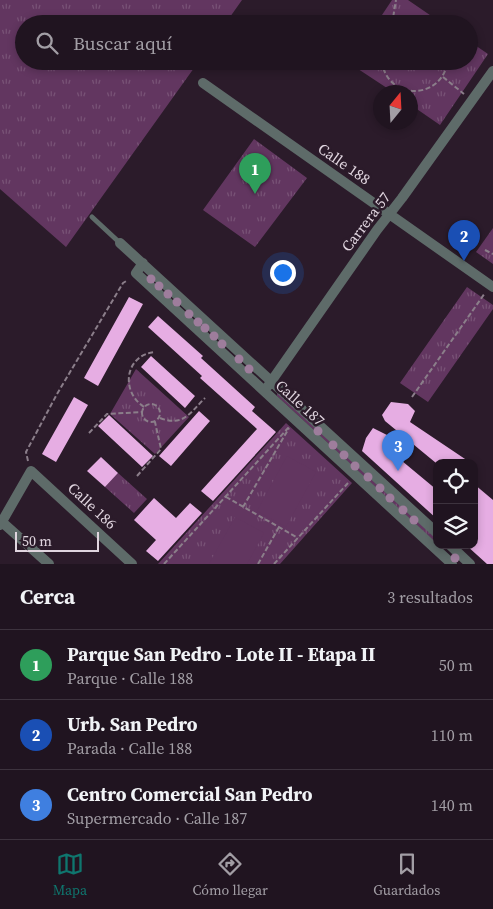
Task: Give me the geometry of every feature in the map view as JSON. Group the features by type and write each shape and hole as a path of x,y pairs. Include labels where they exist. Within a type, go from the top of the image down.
{"street":[{"name":"Carrera 57","path":"264,391 377,230 414,182 493,71"},
{"name":"Calle 188","path":"203,83 492,286"},
{"name":"Calle 187","path":"120,243 433,529"},
{"path":"136,273 143,263"},
{"name":"Calle 187","path":"136,273 452,564"},
{"path":"31,471 1,524 49,564"},
{"name":"Calle 186","path":"31,471 132,564"},
{"path":"454,549 470,564"}],"lane":[{"name":"Calle 187","path":"92,217 120,243"}],"path":[{"path":"394,15 396,0"},
{"path":"384,70 392,82 400,88 409,91 428,89 436,84 446,70"},
{"path":"442,77 472,99"},
{"path":"485,250 493,254"},
{"path":"31,471 26,452 57,394 123,283 136,273"},
{"path":"412,397 492,286"},
{"path":"144,407 131,392 128,378 139,357 146,353 155,352"},
{"path":"160,418 171,421 182,420 205,398"},
{"path":"150,404 156,405 161,412 160,418 152,423 146,421 142,416 142,412 144,407 150,404"},
{"path":"89,433 107,414 142,412"},
{"path":"137,476 161,449 155,422"},
{"path":"164,564 292,424 243,507"},
{"path":"274,564 351,479"},
{"path":"225,497 298,538"},
{"path":"258,564 279,528"}],"green space":[{"path":"0,0 242,0 231,15 15,15 15,70 193,70 66,247 0,189"},
{"path":"392,0 408,0 430,15 382,15"},
{"path":"478,47 488,54 478,69"},
{"path":"360,70 477,70 440,125 418,110 418,85 382,85"},
{"path":"254,139 307,178 255,247 203,210"},
{"path":"493,228 493,264 476,252"},
{"path":"467,287 493,305 493,309 428,402 400,383"},
{"path":"136,369 189,417 155,454 110,414"},
{"path":"277,393 279,393 433,535 433,540 277,396"},
{"path":"286,423 352,483 280,564 158,564"},
{"path":"287,456 316,472 286,527 257,511"},
{"path":"118,473 147,499 134,513 105,487"},
{"path":"235,517 264,533 247,564 209,564"}],"building":[{"path":"129,297 143,304 98,386 84,378"},
{"path":"158,316 203,356 201,358 255,407 252,411 276,432 213,501 201,491 257,429 200,378 202,376 148,327"},
{"path":"151,356 195,396 185,408 141,367"},
{"path":"74,397 88,405 56,462 42,454"},
{"path":"391,402 408,404 415,411 410,422 465,459 433,459 433,461 385,421 382,415"},
{"path":"199,411 210,421 171,466 159,456"},
{"path":"109,415 153,456 142,467 98,426"},
{"path":"373,428 391,437 390,451 433,487 433,515 362,451 366,438"},
{"path":"101,457 118,473 105,487 87,471"},
{"path":"478,487 493,500 493,564 487,564 470,549 478,549"},
{"path":"154,498 176,518 190,503 202,513 158,561 146,551 156,540 134,520"}],"place":[{"name":"Parque San Pedro - Lote II - Etapa II","path":"255,194"},
{"name":"Urb. San Pedro","path":"464,261"},
{"name":"Centro Comercial San Pedro","path":"398,471"}]}
